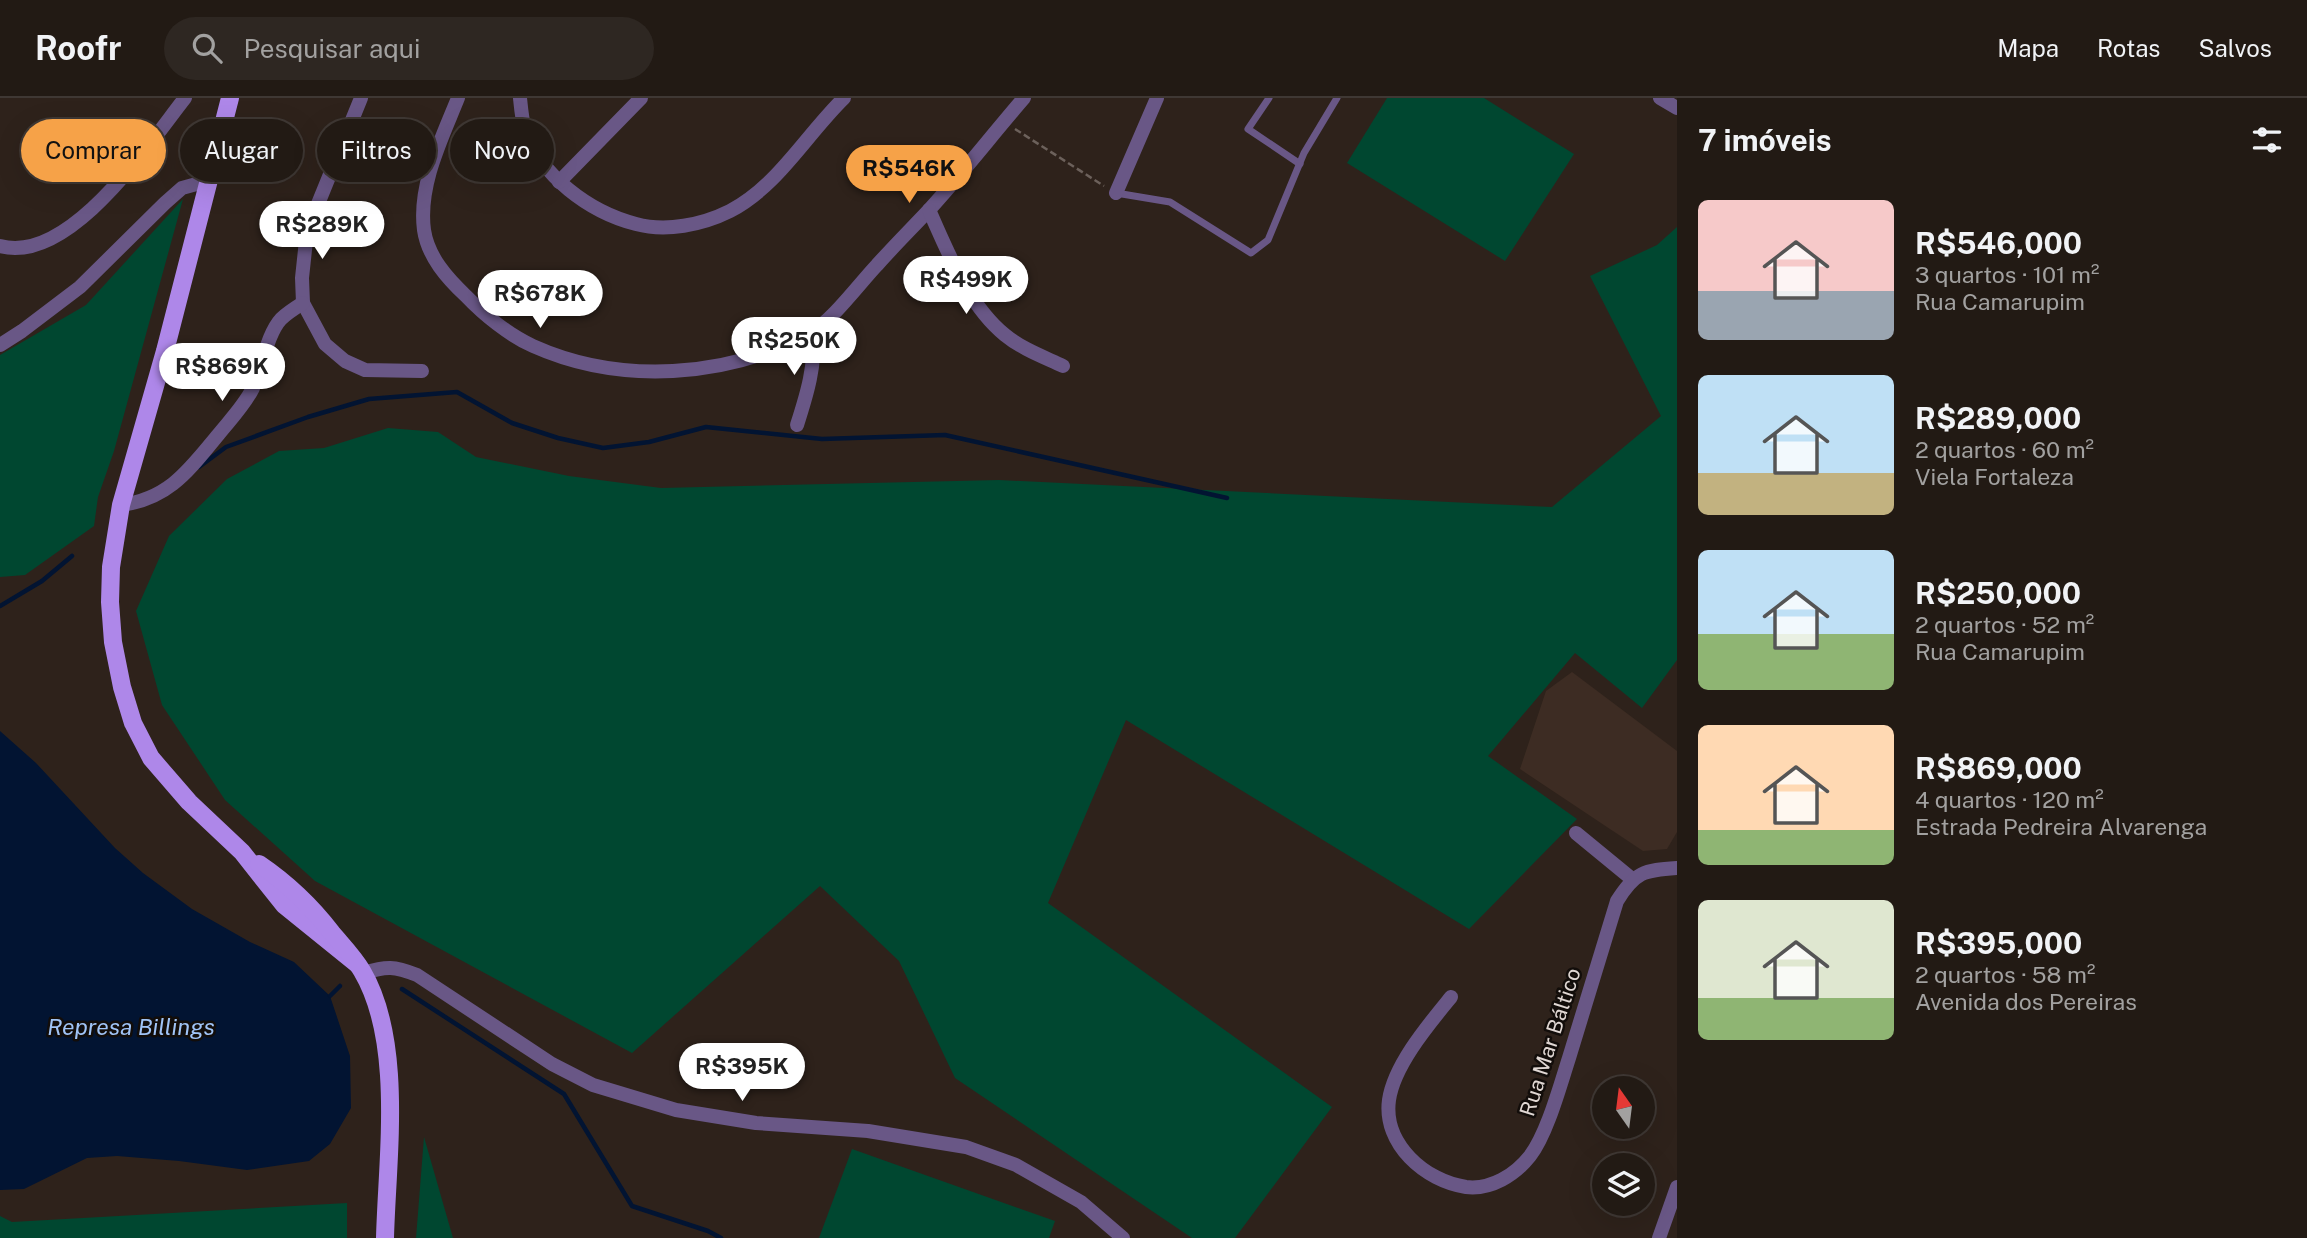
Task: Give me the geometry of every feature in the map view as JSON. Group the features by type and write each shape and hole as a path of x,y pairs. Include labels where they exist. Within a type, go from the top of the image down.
{"main road":[{"path":"225,119 230,98"},
{"path":"210,182 121,505 111,567 110,602 115,653 133,723 151,758 189,802 242,852 284,905 360,968 377,1009 388,1055 390,1089 385,1238"}],"street":[{"path":"0,246 23,249 45,244 70,229 110,190 185,98"},
{"path":"361,98 307,231 302,278 303,303 325,344 345,361 365,370 422,372"},
{"path":"458,98 436,154 423,205 424,232 432,254 446,276 478,309 533,346 584,363 618,369 657,371 723,365 774,351 813,331 929,210 1024,98"},
{"path":"520,98 525,130 544,164 559,182 600,209 637,224 675,227 701,223 730,211 752,197 773,178 844,98"},
{"path":"559,182 641,98"},
{"path":"1116,193 1157,98"},
{"path":"1660,98 1677,108"},
{"path":"0,345 80,288 164,202 182,188 204,182"},
{"path":"929,210 956,265 991,321 1006,336 1063,366"},
{"path":"121,505 139,503 155,496 175,484 191,468 245,402 254,386 275,326 303,303"},
{"path":"797,425 811,379 815,348 813,331"},
{"path":"1576,833 1632,879 1653,870 1677,868"},
{"name":"Rua Mar Báltico","path":"1451,997 1420,1035 1406,1059 1393,1083 1388,1113 1399,1146 1418,1166 1426,1172 1466,1187 1483,1185 1512,1175 1531,1155 1554,1104 1617,901 1632,879"},
{"path":"360,968 397,967 417,975 551,1064 593,1085 627,1097 676,1110 756,1123 868,1132 966,1147 1016,1165 1081,1202 1123,1238"},
{"path":"1659,1238 1677,1187"}],"lane":[{"path":"1269,98 1248,129 1300,164"},
{"path":"1116,193 1170,202 1251,253 1268,240 1300,164 1336,98"}],"path":[{"path":"1004,121 1116,193"}],"shaded area":[{"path":"1572,672 1677,751 1677,832 1667,849 1643,851 1520,769 1546,691"}],"green space":[{"path":"1387,98 1484,98 1574,154 1505,261 1347,163"},
{"path":"183,199 114,451 98,497 94,526 25,575 0,577 0,355 86,305"},
{"path":"1677,227 1677,660 1642,708 1575,653 1488,756 1577,819 1469,929 1126,720 1048,903 1332,1107 1235,1238 1192,1238 955,1078 899,961 820,886 632,1053 315,881 225,800 162,705 136,611 169,536 227,479 279,451 324,448 388,428 438,432 476,457 569,476 661,488 999,480 1552,507 1661,416 1590,276 1657,245"},
{"path":"424,1137 453,1238 416,1238"},
{"path":"852,1149 1055,1221 1049,1238 819,1238"},
{"path":"347,1203 347,1238 0,1238 0,1216 12,1222"}],"water":[{"name":"Represa Billings","path":"0,731 36,763 115,848 143,873 192,909 250,942 294,962 330,996 350,1056 351,1108 330,1144 309,1161 247,1170 117,1156 87,1158 24,1189 0,1190"}],"waterway":[{"path":"199,467 226,447 308,417 369,399 457,392 512,423 558,438 603,448 649,442 706,427 822,439 945,435 1227,498"},
{"path":"0,606 42,581 72,556"},
{"path":"330,996 340,986"},
{"path":"402,989 564,1094 632,1206 708,1231 721,1238"}]}
